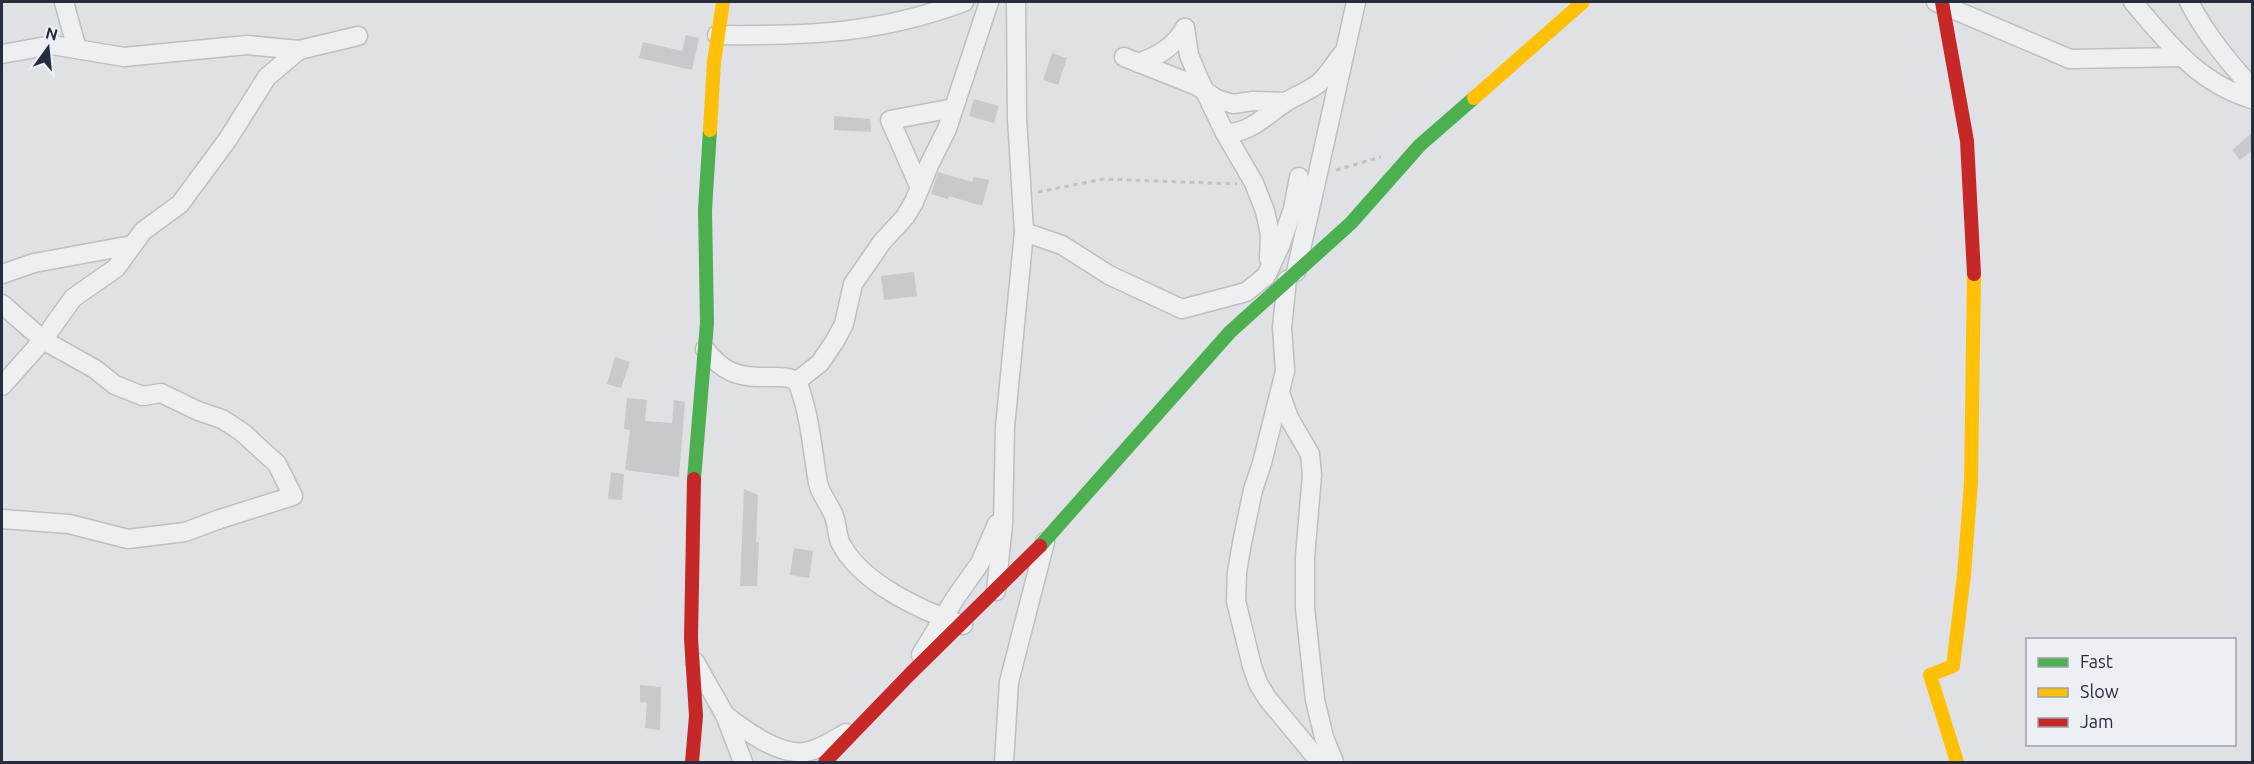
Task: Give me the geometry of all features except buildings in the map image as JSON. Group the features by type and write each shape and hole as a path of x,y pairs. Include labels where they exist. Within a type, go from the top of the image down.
{"street":[{"path":"64,2 77,49"},
{"path":"692,762 696,742 691,638 694,457 707,323 705,210 717,35 723,2"},
{"path":"717,35 850,32 899,23 964,2"},
{"path":"797,381 820,363 836,341 844,324 853,284 882,242 905,217 914,202 954,108 989,2"},
{"path":"996,591 1004,499 1005,427 1024,232 1017,118 1016,2"},
{"path":"1024,232 1062,245 1109,275 1182,309 1246,292 1266,276 1308,176 1345,50 1356,2"},
{"path":"825,762 909,675 1045,542 1230,332 1351,223 1420,145 1583,2"},
{"path":"1940,2 2070,59 2182,57"},
{"path":"1940,2 1967,141 1975,297 1971,482 1965,574 1953,666 1930,675 1957,762"},
{"path":"2133,2 2182,57 2206,79 2253,99"},
{"path":"2190,2 2200,23 2223,56 2253,88"},
{"path":"1266,276 1271,252 1265,211 1254,183 1225,133 1206,92 1189,55 1185,28 1173,45 1164,51 1131,60 1197,86 1206,92 1233,104 1253,101 1286,102"},
{"path":"2,54 52,45 124,57 247,45 299,50 358,36"},
{"path":"2,386 43,340 73,298 116,268 143,231 180,204 228,139 267,77 299,50"},
{"path":"1225,133 1233,133 1259,123 1286,102 1320,82 1345,50"},
{"path":"920,188 890,120 954,108"},
{"path":"1308,176 1282,327 1285,371 1262,464 1253,490 1237,572 1236,601 1258,683 1320,762"},
{"path":"2,274 34,263 132,245"},
{"path":"2,304 43,340 95,369 115,385 143,396 161,393 198,411 222,419 242,432 277,464 293,496 185,532 128,539 69,524 2,519"},
{"path":"705,349 716,364 736,374 786,376 797,381 806,404 819,487 834,517 843,546 864,572 882,587 943,618 963,624"},
{"path":"1280,393 1289,418 1310,454 1312,475 1305,557 1305,608 1316,700 1324,737 1334,762"},
{"path":"909,675 943,618 980,563 995,531 1004,499"},
{"path":"1004,762 1009,682 1045,542"},
{"path":"693,659 725,715 743,762"},
{"path":"725,715 747,732 774,746 796,752 811,751 859,726"}],"path":[{"path":"1308,176 1382,157"},
{"path":"1022,196 1103,179 1254,183"}],"traffic: fast":[{"path":"1040,546 1230,332 1351,223 1420,145 1474,98"},
{"path":"694,479 707,323 705,210 710,130"}],"traffic: slow":[{"path":"710,130 714,62 723,2"},
{"path":"1474,98 1583,2"},
{"path":"1957,762 1930,675 1953,666 1964,575 1971,482 1974,274"}],"traffic: jam":[{"path":"1942,2 1967,141 1974,274"},
{"path":"692,762 696,716 691,638 694,479"},
{"path":"825,762 909,675 1040,546"}]}
